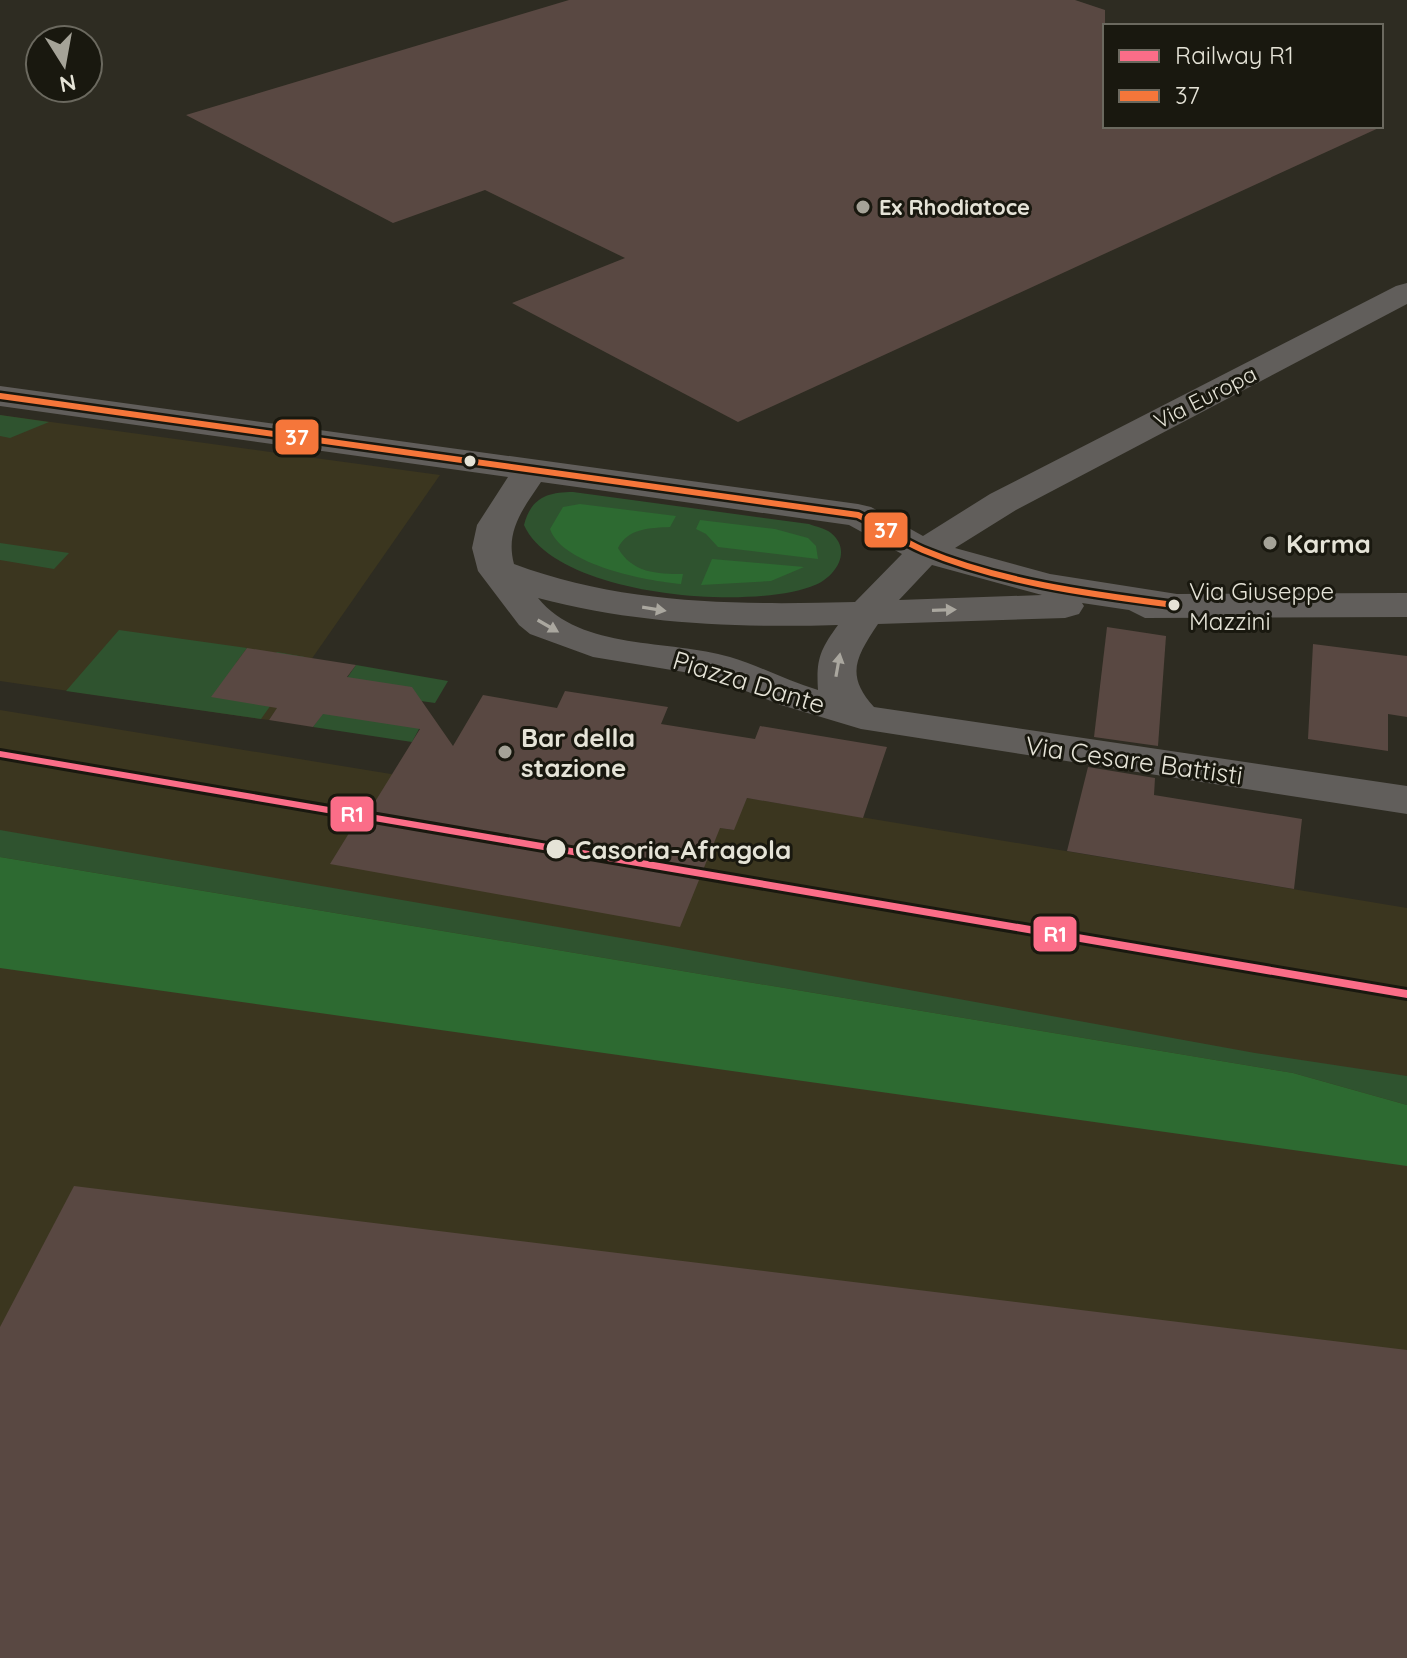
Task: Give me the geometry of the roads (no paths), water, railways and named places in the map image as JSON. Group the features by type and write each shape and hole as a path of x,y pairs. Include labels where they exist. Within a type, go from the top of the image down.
{"street":[{"name":"Via Europa","path":"925,551 1003,502 1407,292"},
{"path":"0,396 858,515 925,551 990,573 1065,591 1174,605"},
{"path":"497,571 491,548 495,525 531,469"},
{"name":"Via Europa","path":"885,528 1003,502"},
{"name":"Piazza Dante","path":"861,717 838,691 836,664 842,648 866,613 925,551"},
{"name":"Piazza Dante","path":"497,571 518,580 591,599 678,613 866,613"},
{"name":"Piazza Dante","path":"497,571 533,617 571,638 593,645 717,666 861,717"},
{"path":"866,613 1174,605 1407,605"},
{"name":"Via Cesare Battisti","path":"861,717 1407,800"}],"rail line":[{"name":"R1","path":"0,754 1407,994"}],"place":[{"name":"Ex Rhodiatoce","path":"863,207"},
{"name":"Karma","path":"1270,543"},
{"name":"Via Giuseppe Mazzini","path":"1174,605"},
{"name":"Bar della stazione","path":"505,752"},
{"name":"Casoria-Afragola","path":"556,849"}]}
